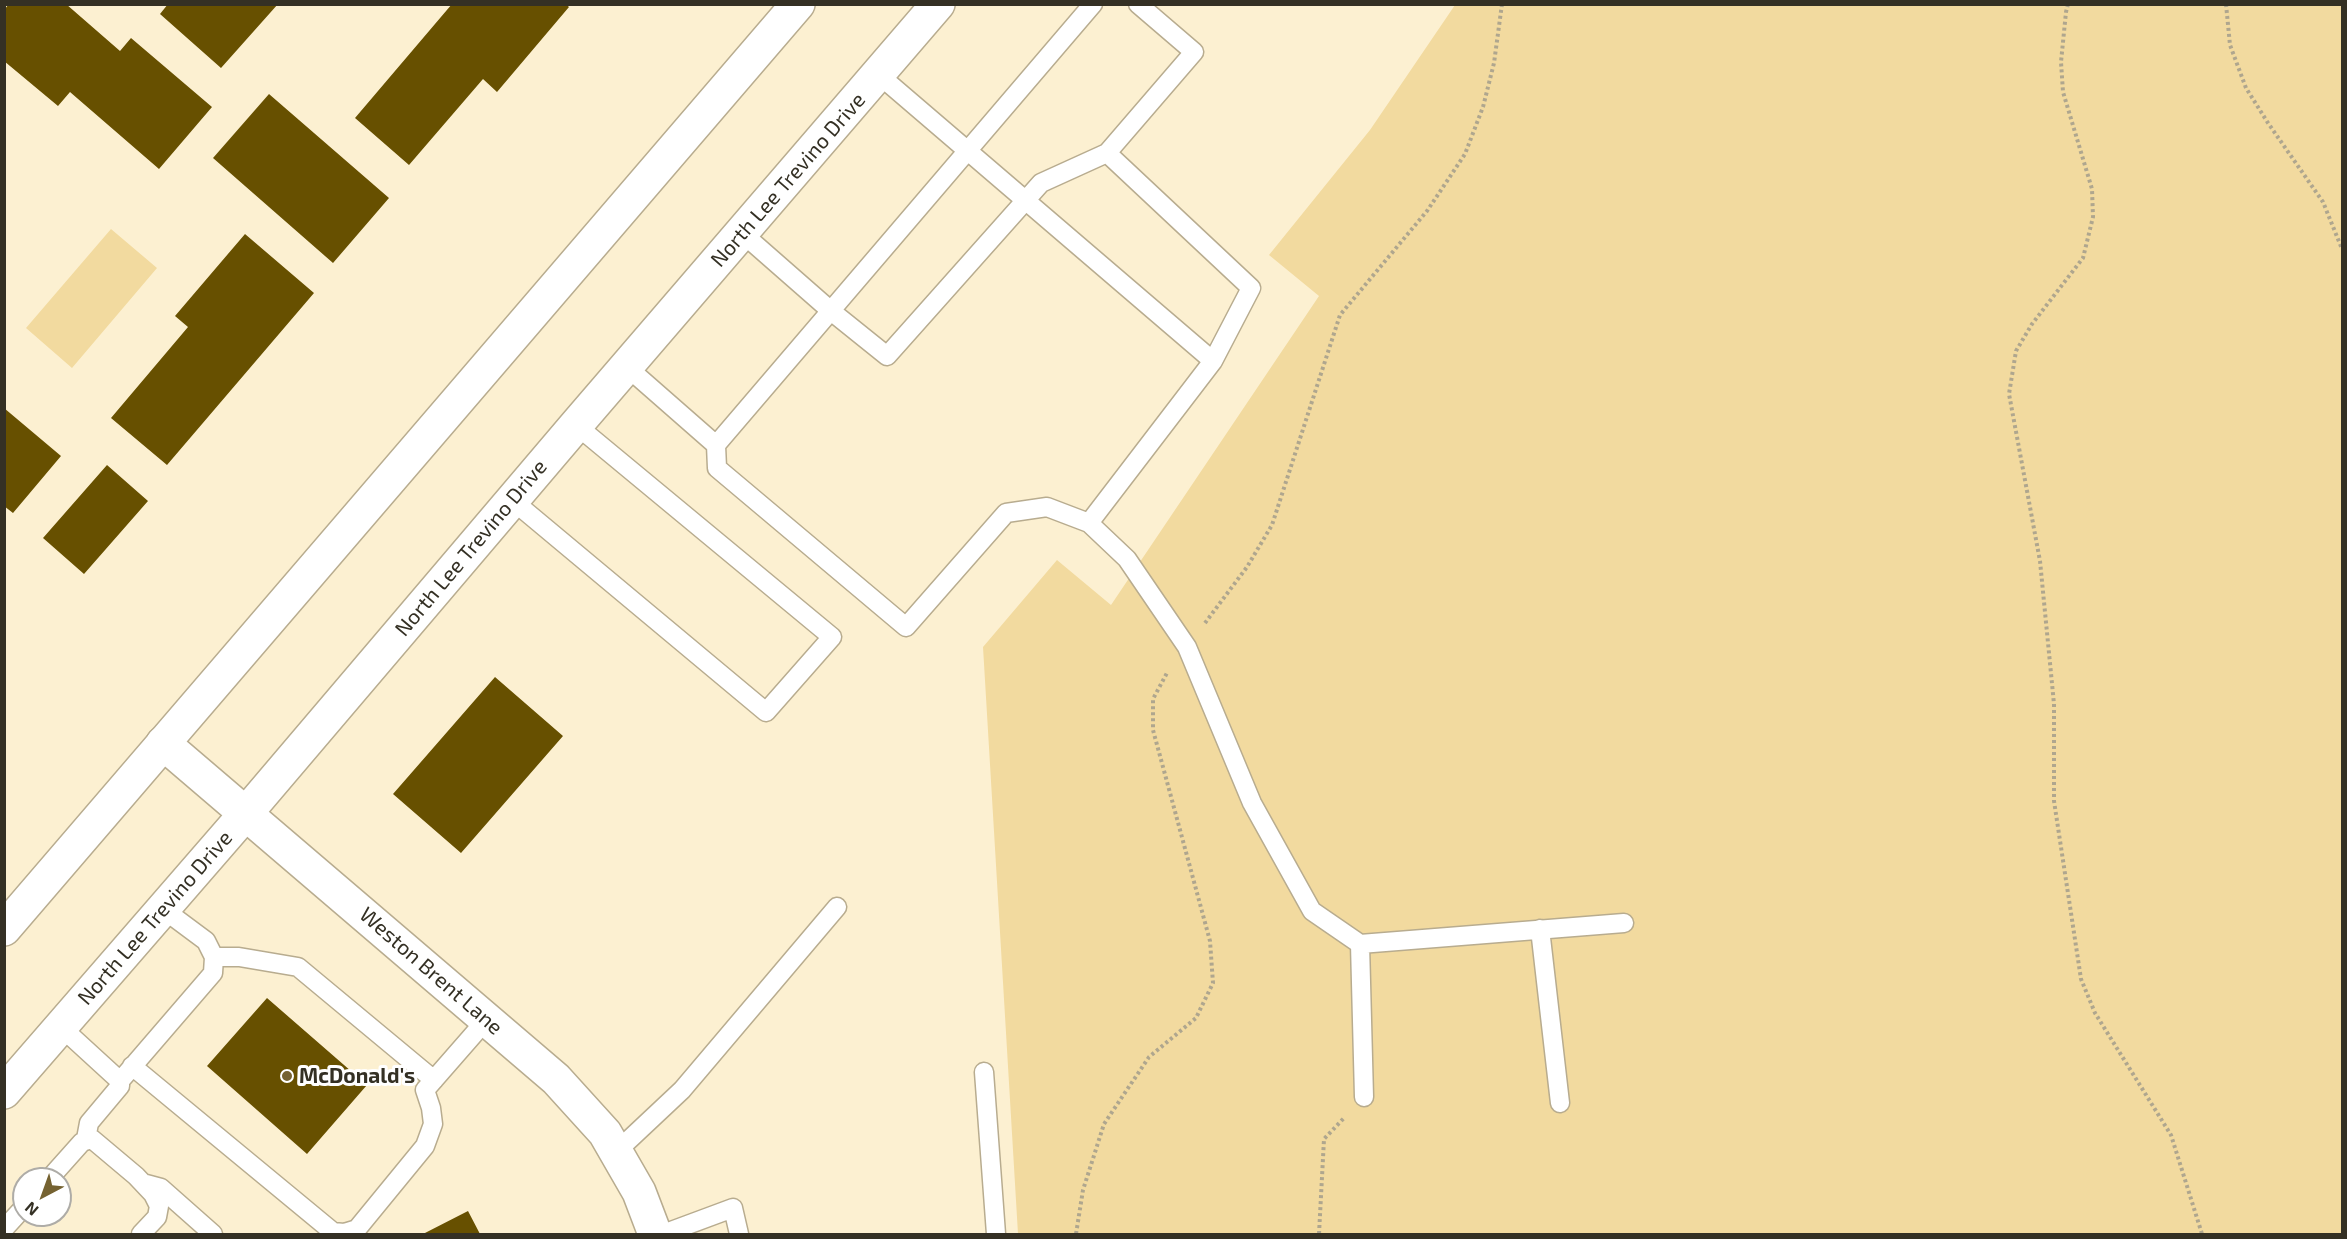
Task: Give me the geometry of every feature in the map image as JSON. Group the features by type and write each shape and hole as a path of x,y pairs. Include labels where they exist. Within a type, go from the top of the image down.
{"main road":[{"path":"4,929 798,4"},
{"name":"North Lee Trevino Drive","path":"4,1092 247,812 938,4"},
{"name":"Weston Brent Lane","path":"164,743 556,1079 605,1133 639,1192 655,1234"}],"lane":[{"path":"1094,4 716,445 717,468 906,627 1006,513 1047,507 1089,523 1126,559 1188,647 1252,802 1312,911 1360,944 1624,923"},
{"path":"742,233 831,311 887,356 1041,183 1107,153 1194,52 1138,4"},
{"path":"878,74 1213,361"},
{"path":"1089,523 1213,361 1251,288 1107,153"},
{"path":"627,368 716,445"},
{"path":"512,500 766,712 832,637 576,425"},
{"path":"616,1152 682,1090 837,907"},
{"path":"60,1167 86,1139 89,1122 120,1086 120,1081 213,973 214,957 206,941 163,909"},
{"path":"1540,929 1560,1103"},
{"path":"1360,944 1364,1097"},
{"path":"214,957 239,957 298,967 434,1080"},
{"path":"132,1066 333,1232 344,1233 357,1229 426,1146 433,1124 425,1090 487,1019"},
{"path":"61,1027 120,1081"},
{"path":"984,1072 996,1234"},
{"path":"86,1139 92,1139 153,1194 159,1206 157,1217 141,1234"},
{"path":"142,1183 161,1188 213,1234"},
{"path":"663,1234 733,1208 739,1234"}],"path":[{"path":"1076,1234 1083,1190 1104,1124 1149,1057 1196,1018 1213,983 1210,941 1153,730 1153,699 1169,669 1247,567 1272,525 1340,315 1427,212 1465,154 1484,107 1494,63 1502,4"},
{"path":"2068,4 2061,62 2063,92 2092,189 2093,217 2083,258 2032,324 2016,351 2010,394 2040,561 2054,704 2054,801 2081,979 2095,1013 2172,1135 2202,1234"},
{"path":"2226,4 2230,45 2247,88 2323,202 2343,249"},
{"path":"1319,1234 1324,1139 1364,1097"}],"shaded area":[{"path":"1455,5 2342,5 2342,1234 1018,1234 983,647 1057,560 1111,605 1319,296 1269,255 1370,130"},
{"path":"111,229 157,268 72,368 26,328"}],"building":[{"path":"9,4 66,4 120,51 131,38 212,107 159,169 70,92 58,106 4,61 4,10"},
{"path":"168,4 278,4 221,68 160,14"},
{"path":"452,4 566,4 569,7 497,92 483,79 409,165 355,118"},
{"path":"269,94 389,198 333,263 213,158"},
{"path":"245,234 314,293 167,465 111,418 188,327 175,316"},
{"path":"4,408 61,456 13,513 4,506"},
{"path":"107,465 148,501 84,574 43,538"},
{"path":"495,677 563,736 461,853 393,794"},
{"name":"McDonald's","path":"267,998 367,1085 307,1154 207,1066"},
{"path":"468,1211 480,1234 423,1234"}],"place":[{"name":"McDonald's","path":"287,1076"}]}
